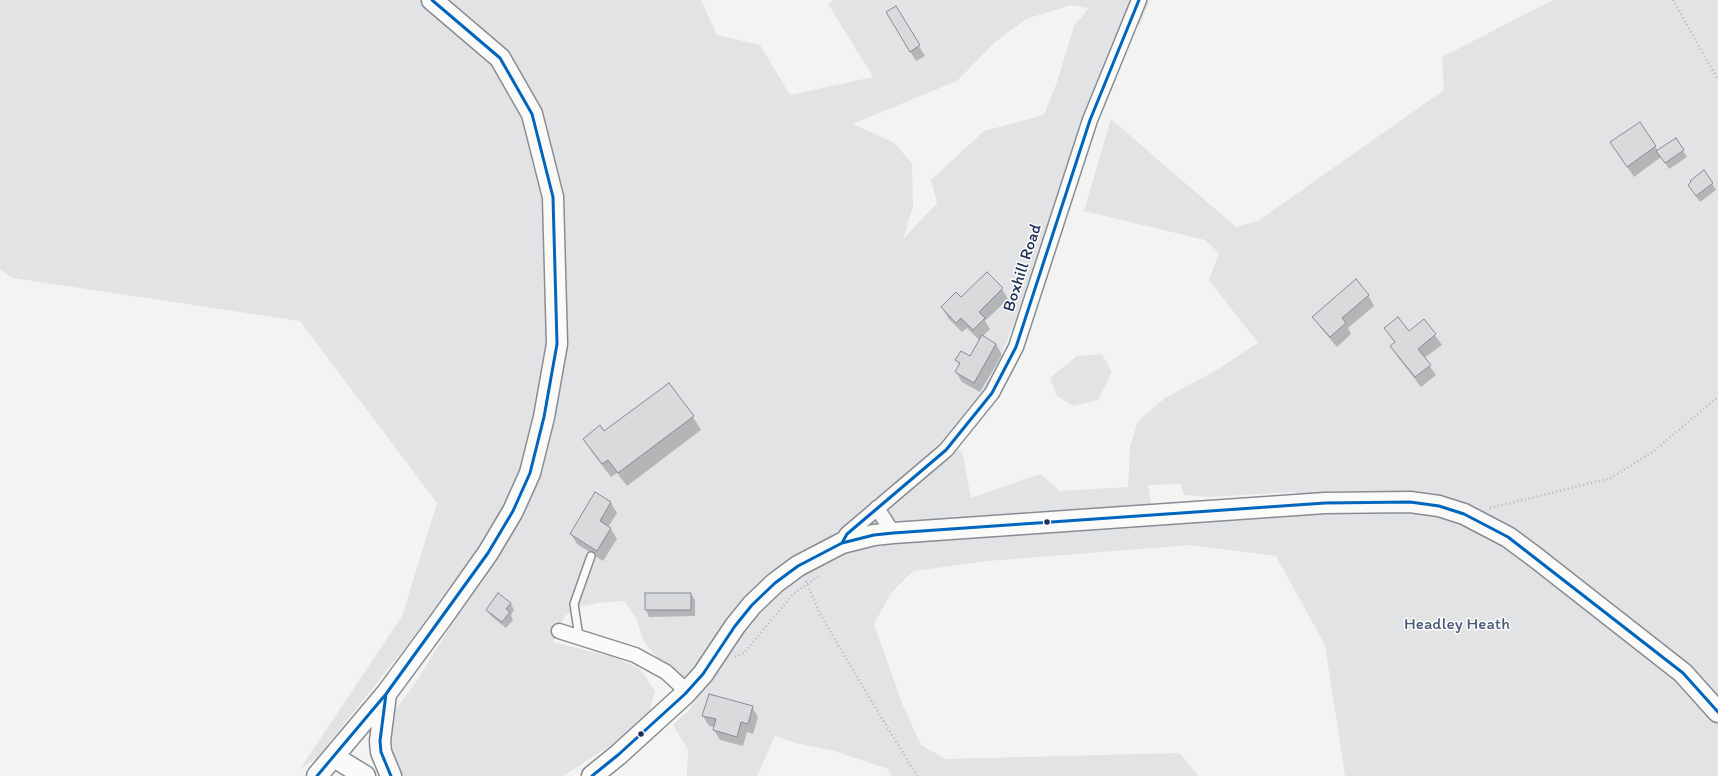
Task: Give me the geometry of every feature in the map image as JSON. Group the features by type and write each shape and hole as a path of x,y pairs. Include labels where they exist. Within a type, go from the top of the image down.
{"main road":[{"path":"317,776 386,694 488,553 513,511 530,473 544,417 557,344 553,197 532,114 500,58 432,0"},
{"path":"592,776 618,755 685,694 703,674 735,626 752,605 775,583 803,575 842,543 874,535 894,533 1325,503 1410,502 1439,506 1464,514 1508,537 1683,674 1718,712"},
{"path":"386,694 380,741 383,758 391,776"},
{"path":"334,757 365,776"}],"street":[{"name":"Boxhill Road","path":"842,543 847,534 946,450 992,393 1016,347 1090,120 1139,0"},
{"path":"877,508 894,533"},
{"path":"559,631 635,655 666,672 679,684 685,694"}],"lane":[{"path":"579,638 574,604 591,556"}],"path":[{"path":"1673,0 1718,80"},
{"path":"1464,514 1611,478 1654,451 1718,397"},
{"path":"803,575 825,572"},
{"path":"730,660 744,652 793,594 803,575"},
{"path":"803,575 820,614 918,776"}],"green space":[{"name":"Headley Heath","path":"0,0 701,0 717,35 760,45 790,95 873,77 828,4 834,0 1150,0 1140,25 1126,21 1027,293 985,393 959,428 943,443 962,451 971,498 1040,474 1060,491 1128,487 1130,447 1138,421 1165,398 1215,371 1258,343 1209,280 1219,253 1205,240 1084,211 1111,119 1236,227 1258,221 1444,90 1442,57 1553,0 1718,0 1718,776 1345,776 1325,645 1276,556 1190,545 988,561 913,571 891,593 874,624 903,706 921,745 946,759 1179,753 1199,776 892,776 888,769 835,751 795,743 775,736 757,776 687,776 688,750 673,725 690,709 702,689 674,678 644,642 636,618 624,601 599,603 578,607 565,616 553,642 617,658 640,669 655,691 649,715 613,744 563,776 402,776 392,759 388,737 392,714 416,682 527,503 542,467 553,419 482,551 317,758 300,769 402,616 437,503 300,321 13,278 0,269","holes":["1071,5 1089,8 1074,26 1057,82 1044,115 984,131 931,180 937,203 903,239 913,206 912,163 893,142 852,124 957,81 995,42 1026,19","1180,484 1184,495 1208,497 1295,492 1299,514 1154,522 1148,485"]},
{"path":"1102,354 1112,372 1098,400 1073,406 1057,396 1050,378 1077,356"}],"building":[{"path":"896,6 920,45 910,52 886,12"},
{"path":"1640,122 1656,146 1627,167 1610,142"},
{"path":"1676,138 1684,150 1665,163 1656,151"},
{"path":"1704,170 1713,183 1696,196 1688,185 1691,182 1690,181"},
{"path":"987,272 1003,288 979,312 985,318 973,330 961,318 956,323 941,307 956,292 961,297"},
{"path":"1356,279 1369,295 1342,318 1346,323 1330,337 1312,317"},
{"path":"1398,317 1409,331 1424,319 1436,334 1418,349 1431,365 1415,377 1390,346 1395,342 1384,328"},
{"path":"982,335 996,344 974,383 955,372 960,363 955,360 961,351 970,356"},
{"path":"669,383 694,416 618,473 608,460 602,464 583,439 600,425 604,431"},
{"path":"595,492 611,502 600,521 611,528 597,551 570,534"},
{"path":"498,593 511,603 506,609 510,612 502,622 486,610"},
{"path":"645,593 691,593 691,610 645,610"},
{"path":"709,694 753,706 748,724 741,722 737,737 713,730 716,719 702,716"}],"transit line":[{"path":"317,776 386,694 488,553 513,511 530,473 544,417 557,344 553,197 532,114 500,58 432,0"},
{"path":"842,543 847,534 946,450 992,393 1016,347 1090,120 1139,0"},
{"path":"592,776 618,755 685,694 703,674 735,626 752,605 775,583 798,566 842,543 874,535 893,533 1325,503 1410,502 1439,506 1464,514 1508,537 1683,673 1718,712"},
{"path":"386,694 380,741 381,752 391,776"}]}
